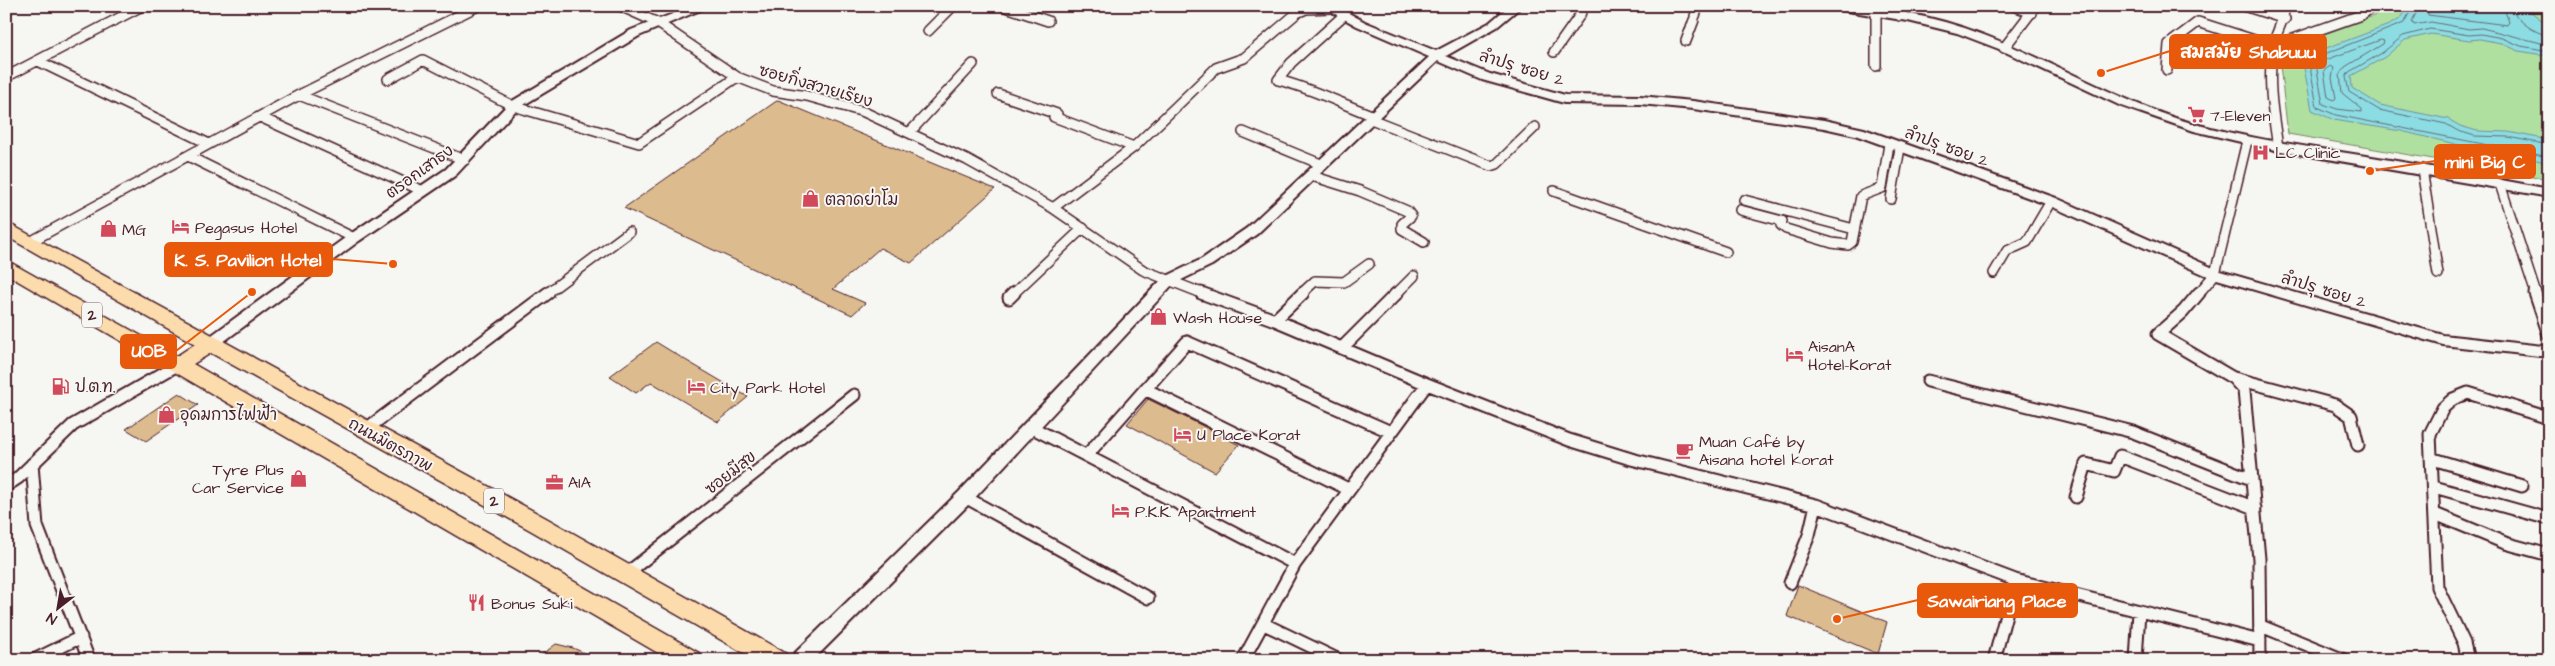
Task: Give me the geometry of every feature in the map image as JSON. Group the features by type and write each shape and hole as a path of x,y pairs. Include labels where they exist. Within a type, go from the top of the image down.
{"highway":[{"name":"ถนนมิตรภาพ","path":"6,228 777,660"},
{"name":"2","path":"6,266 691,660"},
{"path":"179,364 210,344"}],"street":[{"path":"6,77 142,6"},
{"path":"30,242 299,96 478,6"},
{"name":"ซอยกิ่งสวายเรียง","path":"620,6 658,22 737,77 774,91 807,96 864,112 967,160 1035,197 1143,270 1168,282 1343,347 1426,384 1569,440 1631,459 1816,505 2015,580 2260,641"},
{"name":"ตรอกเสาธง","path":"210,344 354,238 465,160 513,106 613,45 658,22 704,6"},
{"path":"928,31 953,6"},
{"path":"1002,6 1048,21"},
{"path":"801,660 965,497 1168,282 1207,262 1234,244 1312,176 1438,55 1493,25 1516,6"},
{"path":"1554,52 1580,15 1583,6"},
{"path":"1686,41 1698,6"},
{"path":"1835,6 1876,12 1902,11 1960,30 2004,48 2142,110 2174,121 2248,141 2422,169 2549,193"},
{"path":"2004,48 2034,9 2014,6"},
{"path":"2244,6 2285,19"},
{"path":"2278,147 2271,98 2274,46 2276,36 2285,19 2284,6"},
{"path":"2167,70 2170,44 2198,22 2274,46 2361,15 2374,6"},
{"path":"1053,208 1134,147 1216,68 1244,58 1297,13 1306,9 1334,10"},
{"path":"1334,10 1278,80 1298,85 1327,99 1491,166 1497,164 1535,127"},
{"name":"ลำปรุ ซอย 2","path":"1334,10 1486,77 1564,99 1640,100 1693,105 1824,124 1859,132 2050,201 2215,274 2371,321 2443,340 2548,353"},
{"path":"1876,12 1876,66"},
{"path":"388,79 423,60 513,106 639,144 737,77"},
{"path":"38,61 209,144"},
{"path":"910,132 973,64"},
{"path":"998,94 1134,147"},
{"path":"299,96 465,160"},
{"path":"260,117 423,191"},
{"path":"1243,132 1323,165"},
{"path":"2248,141 2215,274 2183,312 2158,334 2233,378 2335,405 2350,416 2358,445"},
{"path":"1891,199 1894,146"},
{"path":"1740,210 1782,221 1781,226 1786,229 1841,245 1848,245 1852,242 1861,196 1882,188 1894,146"},
{"path":"188,156 354,238"},
{"path":"2422,169 2438,274"},
{"path":"1312,176 1368,194 1407,211 1411,216 1402,224 1402,229 1424,242"},
{"path":"2500,184 2549,335"},
{"path":"1554,191 1726,252"},
{"path":"1744,200 1854,229"},
{"path":"1994,274 2007,251 2027,242 2050,201"},
{"path":"1009,298 1083,228"},
{"path":"365,430 629,232"},
{"path":"1274,320 1309,284 1315,281 1338,285 1345,283 1369,264"},
{"path":"1343,347 1414,276"},
{"path":"1087,455 1187,342 1391,432"},
{"path":"6,486 73,425 179,364"},
{"path":"2233,378 2244,390 2259,559 2260,660"},
{"path":"1928,381 2133,432 2252,480"},
{"path":"1243,660 1296,564 1348,488 1426,384"},
{"path":"1145,389 1348,488"},
{"path":"2468,660 2464,642 2437,586 2433,459 2430,434 2436,414 2456,396 2468,392 2549,418"},
{"name":"ซอยมีสุข","path":"626,574 854,395"},
{"path":"1031,427 1296,564"},
{"path":"2076,497 2086,464 2108,472 2114,471 2120,456 2255,508"},
{"path":"2433,459 2522,486"},
{"path":"32,464 37,526 89,660"},
{"path":"2434,487 2549,518"},
{"path":"965,497 1148,598"},
{"path":"1790,583 1809,535 1816,505"},
{"path":"2435,514 2505,543 2549,554"},
{"path":"1994,660 2015,580"},
{"path":"2136,660 2139,611"},
{"path":"1264,624 1339,660"},
{"path":"2261,626 2344,660"},
{"path":"34,660 81,637"}],"green space":[{"path":"2382,6 2549,7 2549,179 2288,134 2278,48 2327,30 2374,16"}],"water":[{"path":"2410,6 2516,6 2530,11 2549,26 2549,56 2519,51 2501,43 2480,39 2469,40 2431,34 2405,40 2385,57 2351,76 2352,88 2380,105 2448,119 2460,126 2477,131 2508,132 2549,140 2549,163 2507,153 2484,151 2401,131 2334,120 2312,110 2302,57 2389,25 2400,19"}],"building":[{"name":"ตลาดย่าโม","path":"778,100 995,189 911,263 880,248 833,289 865,303 852,315 624,208"},
{"name":"City Park Hotel","path":"656,342 748,397 718,422 651,382 636,393 610,376"},
{"name":"อุดมการไฟฟ้า","path":"179,393 198,405 146,441 126,429"},
{"name":"U Place Korat","path":"1148,399 1239,445 1215,472 1127,424"},
{"path":"1798,585 1887,622 1878,654 1787,616"},
{"path":"556,644 573,648 600,660 535,660"}],"place":[{"name":"สมสมัย Shabuuu","path":"2101,73"},
{"name":"7-Eleven","path":"2196,115"},
{"name":"LC Clinic","path":"2261,152"},
{"name":"mini Big C","path":"2370,171"},
{"name":"ตลาดย่าโม","path":"811,199"},
{"name":"Pegasus Hotel","path":"181,227"},
{"name":"MG","path":"108,229"},
{"name":"K. S. Pavilion Hotel","path":"393,264"},
{"name":"UOB","path":"252,292"},
{"name":"Wash House","path":"1159,317"},
{"name":"AisanA Hotel-Korat","path":"1794,355"},
{"name":"ป.ต.ท.","path":"61,386"},
{"name":"City Park Hotel","path":"696,387"},
{"name":"อุดมการไฟฟ้า","path":"166,414"},
{"name":"U Place Korat","path":"1183,434"},
{"name":"Muan Café by Aisana hotel korat","path":"1685,450"},
{"name":"Tyre Plus Car Service","path":"298,478"},
{"name":"AIA","path":"554,482"},
{"name":"P.K.K. Apartment","path":"1121,511"},
{"name":"Bonus Suki","path":"477,603"},
{"name":"Sawairiang Place","path":"1837,619"}]}
